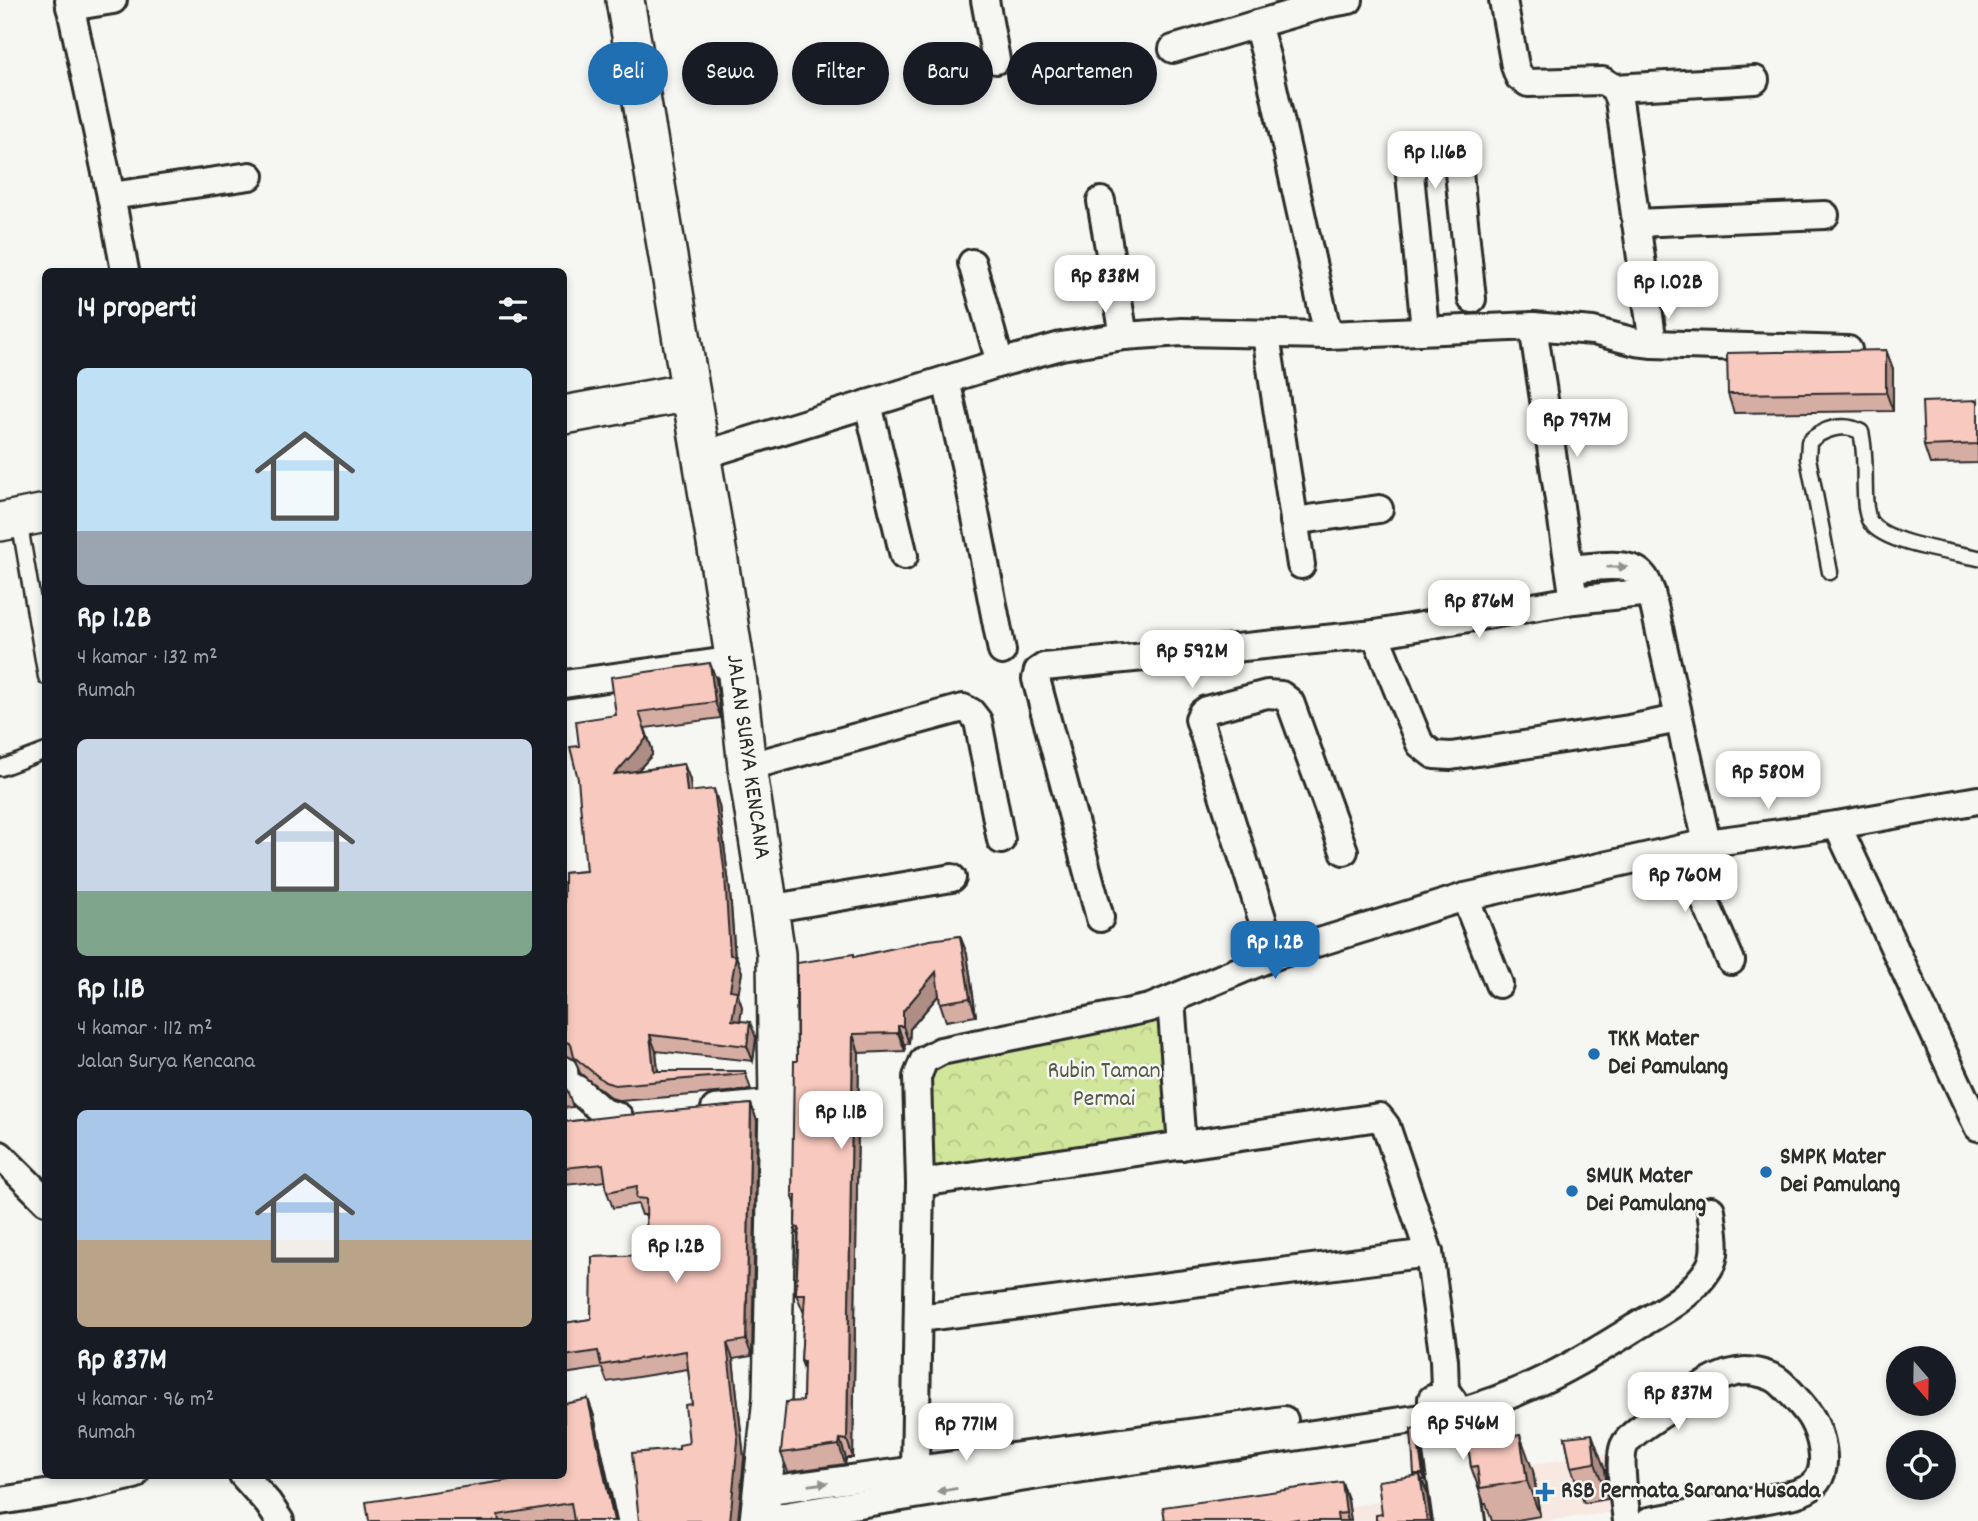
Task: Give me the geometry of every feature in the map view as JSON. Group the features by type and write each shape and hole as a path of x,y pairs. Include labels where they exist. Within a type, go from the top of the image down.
{"main road":[{"name":"JALAN SURYA KENCANA","path":"625,0 703,456 776,954 778,1103 772,1398 760,1511"},
{"path":"567,414 690,392"}],"street":[{"path":"113,0 69,3 124,268"},
{"path":"985,0 996,60"},
{"path":"1173,49 1326,4 1349,0"},
{"path":"1503,0 1519,77 1528,83 1603,81 1614,88 1619,100 1653,344"},
{"path":"1257,24 1268,60 1328,335"},
{"path":"1614,88 1755,80"},
{"path":"1425,330 1410,174 1417,162 1425,156 1439,153 1458,163 1472,299"},
{"path":"111,196 250,176"},
{"path":"1101,201 1124,336"},
{"path":"1636,223 1825,215"},
{"path":"972,263 1000,363"},
{"path":"1533,326 1574,600"},
{"path":"703,456 1000,363 1061,346 1124,336 1182,332 1328,335 1533,326 1593,331 1653,344 1848,350"},
{"path":"1266,335 1300,565"},
{"path":"946,380 1002,651"},
{"path":"868,404 904,556"},
{"path":"1294,522 1379,509"},
{"path":"1570,569 1626,566 1643,576 1651,592 1678,719 1694,846 1731,961"},
{"path":"1100,918 1036,679 1038,671 1044,667 1375,634 1574,600 1651,592"},
{"path":"1375,634 1420,744 1434,755 1451,756 1678,719"},
{"path":"567,684 735,660"},
{"path":"1274,956 1199,719 1202,713 1206,709 1267,694 1281,695 1290,702 1344,851"},
{"path":"747,767 963,708 971,712 978,721 1001,840"},
{"path":"915,1470 920,1183 917,1077 924,1060 941,1051 1150,1008 1274,956 1419,909 1465,897 1694,846 1837,825 1978,800"},
{"path":"1837,825 1978,1128"},
{"path":"768,909 952,878"},
{"path":"1465,897 1500,984"},
{"path":"1171,1000 1182,1146"},
{"path":"567,1083 603,1112 619,1117"},
{"path":"685,1111 778,1103"},
{"path":"577,1122 645,1115"},
{"path":"920,1183 1379,1117 1386,1126 1429,1253 1444,1360 1441,1405 1447,1521"},
{"path":"0,1155 42,1197"},
{"path":"760,1511 1061,1461 1441,1405 1486,1405 1581,1362 1684,1297 1710,1267 1715,1249 1711,1210"},
{"path":"919,1318 1429,1253"},
{"path":"1627,1521 1623,1447 1639,1431 1708,1383 1735,1372 1763,1374 1779,1381 1812,1419 1820,1442 1822,1473 1807,1490 1649,1521"},
{"path":"1441,1405 1471,1521"},
{"path":"760,1511 915,1470 1061,1461"},
{"path":"0,1501 116,1479"},
{"path":"247,1479 280,1521"}],"lane":[{"path":"1830,572 1808,450 1809,442 1818,433 1833,429 1853,428 1861,432 1869,522 1885,535 1978,558"},
{"path":"21,518 42,652"},
{"path":"1,768 42,753"}],"shaded area":[{"name":"RSB Permata Sarana Husada","path":"1613,1453 1620,1511 1547,1521 1477,1521 1471,1472"},
{"path":"1434,1494 1439,1521 1247,1521"}],"green space":[{"name":"Rubin Taman Permai","path":"1171,1000 1182,1146 920,1183 924,1060"}],"building":[{"path":"1886,350 1886,392 1728,394 1727,353"},
{"path":"1978,400 1978,444 1924,446 1922,402"},
{"path":"710,663 715,702 639,712 646,739 615,774 684,764 687,792 714,789 725,876 730,955 736,956 730,990 737,991 732,1020 750,1022 747,1046 650,1035 654,1071 745,1071 745,1074 615,1085 605,1082 574,1057 571,1044 567,1042 567,873 586,871 578,779 570,747 579,746 576,721 616,715 611,677"},
{"path":"960,936 970,998 940,1003 936,972 903,1011 903,1026 898,1026 898,1033 853,1034 847,1440 840,1439 839,1445 781,1453 786,1402 803,1401 804,1361 801,1361 805,1294 796,1294 799,1228 795,1227 796,1195 792,1195 794,1061 797,1061 797,963 854,954 854,957"},
{"path":"751,1104 746,1340 727,1343 738,1441 730,1521 639,1521 632,1453 679,1449 679,1445 689,1443 685,1405 692,1404 686,1351 601,1365 598,1351 567,1356 567,1323 591,1319 592,1257 647,1255 646,1199 636,1198 637,1186 607,1192 603,1164 567,1168 567,1122"},
{"path":"588,1399 614,1521 574,1521 571,1503 498,1515 499,1521 369,1521 366,1502 516,1479 567,1479 567,1403"},
{"path":"1416,1428 1423,1474 1414,1474 1411,1429"},
{"path":"1592,1434 1595,1463 1571,1467 1565,1437"},
{"path":"1520,1435 1527,1481 1480,1488 1477,1466 1471,1467 1468,1444"},
{"path":"1420,1475 1427,1521 1376,1521 1376,1515 1382,1514 1378,1481"},
{"path":"1342,1482 1346,1513 1337,1514 1338,1521 1165,1521 1163,1507"}],"place":[{"name":"TKK Mater Dei Pamulang","path":"1594,1054"},
{"name":"SMPK Mater Dei Pamulang","path":"1766,1172"},
{"name":"SMUK Mater Dei Pamulang","path":"1572,1191"},
{"name":"RSB Permata Sarana Husada","path":"1545,1492"}]}
